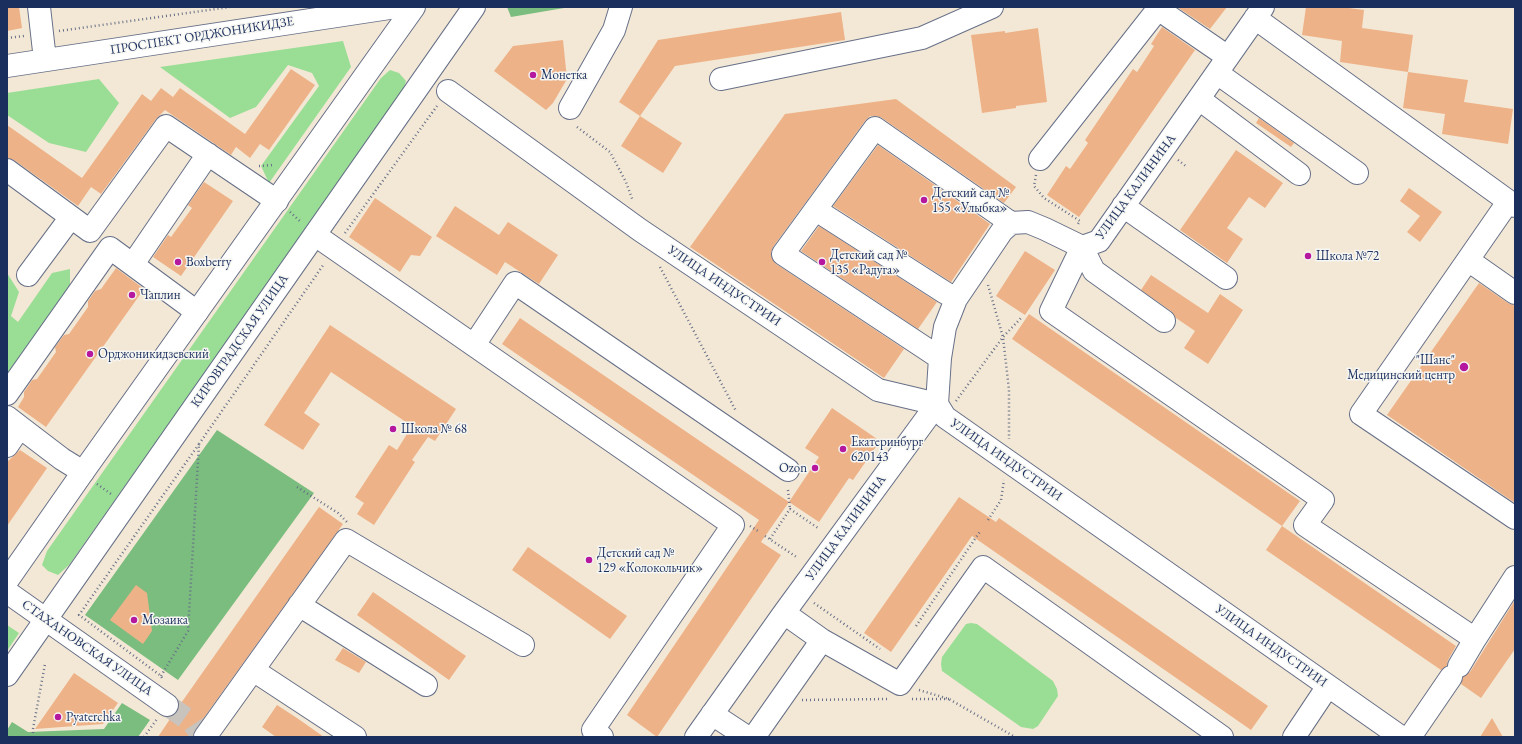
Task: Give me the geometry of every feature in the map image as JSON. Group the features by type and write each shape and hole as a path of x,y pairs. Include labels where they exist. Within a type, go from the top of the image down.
{"street":[{"path":"39,7 45,60"},
{"path":"7,581 82,472 277,201 414,7"},
{"name":"КИРОВГРАДСКАЯ УЛИЦА","path":"7,675 474,7"},
{"path":"573,118 614,30 621,7"},
{"path":"721,79 922,38 992,7"},
{"name":"ПРОСПЕКТ ОРДЖОНИКИДЗЕ","path":"7,66 384,8"},
{"path":"1040,159 1159,8 1223,65 1357,173"},
{"path":"1259,13 1512,204 1468,260 1362,414 1515,518"},
{"name":"УЛИЦА КАЛИНИНА","path":"1011,223 1028,222 1082,247 1099,241 1259,13"},
{"name":"УЛИЦА ИНДУСТРИИ","path":"448,91 640,230 878,390 946,404 945,417 1402,737"},
{"path":"1199,99 1299,174"},
{"path":"90,231 166,126 277,201"},
{"path":"940,358 783,254 875,128 1011,223 1002,231 956,298 945,327 940,358 946,404"},
{"path":"133,264 208,154"},
{"path":"7,170 197,312"},
{"path":"1123,206 1226,278"},
{"path":"816,210 944,292 956,298"},
{"path":"28,275 71,217"},
{"path":"314,235 335,248 733,525 591,735"},
{"path":"1082,247 1094,270 1164,320"},
{"path":"1082,247 1051,311 1323,500 1305,525 1475,639"},
{"path":"7,394 110,248"},
{"path":"1468,260 1515,293"},
{"path":"474,345 515,283 788,480"},
{"name":"УЛИЦА КАЛИНИНА","path":"696,737 784,613 946,404"},
{"path":"7,446 13,422 62,459 82,472"},
{"path":"202,735 253,670 346,540 482,614 523,645"},
{"path":"784,613 899,694 983,567 1222,737"},
{"path":"1410,737 1455,671 1515,577"},
{"name":"СТАХАНОВСКАЯ УЛИЦА","path":"7,592 167,705"},
{"path":"299,605 426,685"},
{"path":"754,737 822,640"},
{"path":"253,670 355,737"},
{"path":"1294,737 1328,686"},
{"path":"712,714 747,737"}],"path":[{"path":"7,38 230,7"},
{"path":"79,615 335,248 448,91"},
{"path":"573,118 610,152 626,182 633,202"},
{"path":"1040,159 1034,186 1044,198 1080,221"},
{"path":"277,201 314,235"},
{"path":"659,265 736,411"},
{"path":"988,284 1003,337 1009,390 1009,442 1001,500 988,520"},
{"path":"946,404 1003,337 1022,318"},
{"path":"161,676 188,631 199,444"},
{"path":"770,539 790,509 788,480"},
{"path":"297,487 338,513 347,521 346,540"},
{"path":"790,509 818,528"},
{"path":"915,628 981,530"},
{"path":"765,536 798,558"},
{"path":"810,600 881,650"},
{"path":"33,737 44,664"},
{"path":"899,694 949,699"},
{"path":"779,700 899,694 949,699 1015,737"}],"green space":[{"path":"507,7 570,7 511,17"},
{"path":"343,41 351,67 269,183 261,166 319,86 312,73 288,65 256,107 230,118 160,67"},
{"path":"390,70 399,73 406,81 402,94 69,565 58,575 48,571 42,565 47,551 381,78"},
{"path":"99,79 119,103 86,152 49,143 7,115 7,93"},
{"path":"70,269 70,287 7,377 7,273 19,292 11,316 18,322 52,273"},
{"path":"217,430 314,493 178,680 85,615"},
{"path":"966,624 977,624 1053,681 1057,689 1058,696 1038,726 1033,729 1021,727 942,671 942,657"},
{"path":"7,625 19,633 7,651"},
{"path":"122,703 150,720 138,737 7,737 7,730 12,722 28,732 104,729"}],"building":[{"path":"7,7 19,7 22,28 7,31"},
{"path":"1177,7 1227,7 1210,29"},
{"path":"1306,7 1341,7 1364,10 1362,28 1413,35 1408,72 1340,62 1342,41 1302,35"},
{"path":"841,12 845,40 675,66 640,116 619,102 658,40"},
{"path":"1162,27 1195,50 1079,217 1047,195 1066,166 1070,169 1088,143 1085,140 1133,69 1137,72 1154,46 1151,44"},
{"path":"1038,28 1047,102 1016,106 1016,108 982,113 971,35 1005,31 1005,33"},
{"name":"Монетка","path":"563,40 567,79 553,103 546,110 494,71 513,46"},
{"path":"291,69 315,85 269,150 260,144 250,158 236,147 231,155 165,110 156,119 101,194 91,187 78,206 14,160 7,158 7,125 82,178 142,94 151,101 161,88 173,97 180,88 245,134"},
{"path":"1408,72 1468,80 1464,102 1513,109 1508,144 1442,134 1445,114 1403,108"},
{"path":"896,99 1016,187 1004,203 882,118 870,116 773,247 771,252 772,259 776,264 904,349 884,378 690,247 785,114"},
{"path":"640,116 682,143 663,173 621,146"},
{"path":"1259,118 1294,143 1291,147 1256,123"},
{"path":"878,145 990,224 951,282 833,206"},
{"path":"1236,150 1283,183 1265,208 1249,197 1227,228 1243,239 1227,263 1180,230"},
{"path":"204,182 233,201 181,276 153,257 168,235 171,237 192,208 188,205"},
{"path":"1409,188 1442,212 1420,242 1407,232 1420,216 1400,201"},
{"path":"375,198 432,237 420,256 411,255 400,272 349,237"},
{"path":"455,206 499,235 508,222 558,255 539,284 505,262 497,275 436,236"},
{"path":"819,226 937,302 918,329 801,251"},
{"path":"1025,251 1055,270 1025,315 996,296"},
{"path":"116,268 144,289 46,427 18,407 24,397 24,392 32,380 37,379 56,352 55,347 64,335 69,334 88,307 88,301 95,291 101,289"},
{"path":"1151,275 1208,313 1220,294 1243,310 1208,364 1184,348 1195,331 1176,318 1171,311 1141,290"},
{"path":"1479,283 1508,303 1515,306 1515,503 1387,415"},
{"path":"1029,314 1300,501 1282,526 1012,339"},
{"path":"520,318 789,502 761,542 781,555 657,737 627,715 759,520 502,344"},
{"path":"330,325 456,409 435,441 428,437 412,460 415,462 374,525 357,514 364,503 355,497 389,445 397,450 412,426 331,372 304,413 320,424 303,450 264,425"},
{"path":"832,408 880,441 853,480 849,478 819,522 789,502 819,457 805,448"},
{"path":"20,450 47,468 7,526 7,462"},
{"path":"959,497 996,522 999,518 1268,706 1251,730 972,536 891,652 864,633"},
{"path":"319,507 343,524 195,730 193,737 158,737 172,716 177,712 179,706"},
{"path":"1282,526 1456,646 1448,660 1447,666 1441,670 1266,550"},
{"path":"528,547 627,616 610,639 512,570"},
{"path":"136,585 147,593 152,631 143,644 110,620"},
{"path":"373,592 466,656 449,680 357,615"},
{"path":"1515,600 1515,649 1481,698 1461,684 1463,677 1470,672"},
{"path":"343,648 366,662 359,673 335,660"},
{"path":"74,673 118,703 103,724 35,729"},
{"path":"277,705 324,737 276,737 262,727"},
{"path":"1492,718 1503,737 1480,737"}],"tunnel":[{"path":"167,705 193,723 199,732"}],"place":[{"name":"Монетка","path":"533,75"},
{"name":"Детский сад № 155 «Улыбка»","path":"924,200"},
{"name":"Школа №72","path":"1308,256"},
{"name":"Boxberry","path":"178,262"},
{"name":"Детский сад № 135 «Радуга»","path":"822,262"},
{"name":"Чаплин","path":"132,295"},
{"name":"Орджоникидзевский","path":"90,354"},
{"name":"\"Шанс\" Медицинский центр","path":"1464,367"},
{"name":"Школа № 68","path":"393,429"},
{"name":"Екатеринбург 620143","path":"843,449"},
{"name":"Ozon","path":"815,468"},
{"name":"Детский сад № 129 «Колокольчик»","path":"589,560"},
{"name":"Мозаика","path":"134,620"},
{"name":"Pyaterchka","path":"58,717"}]}
